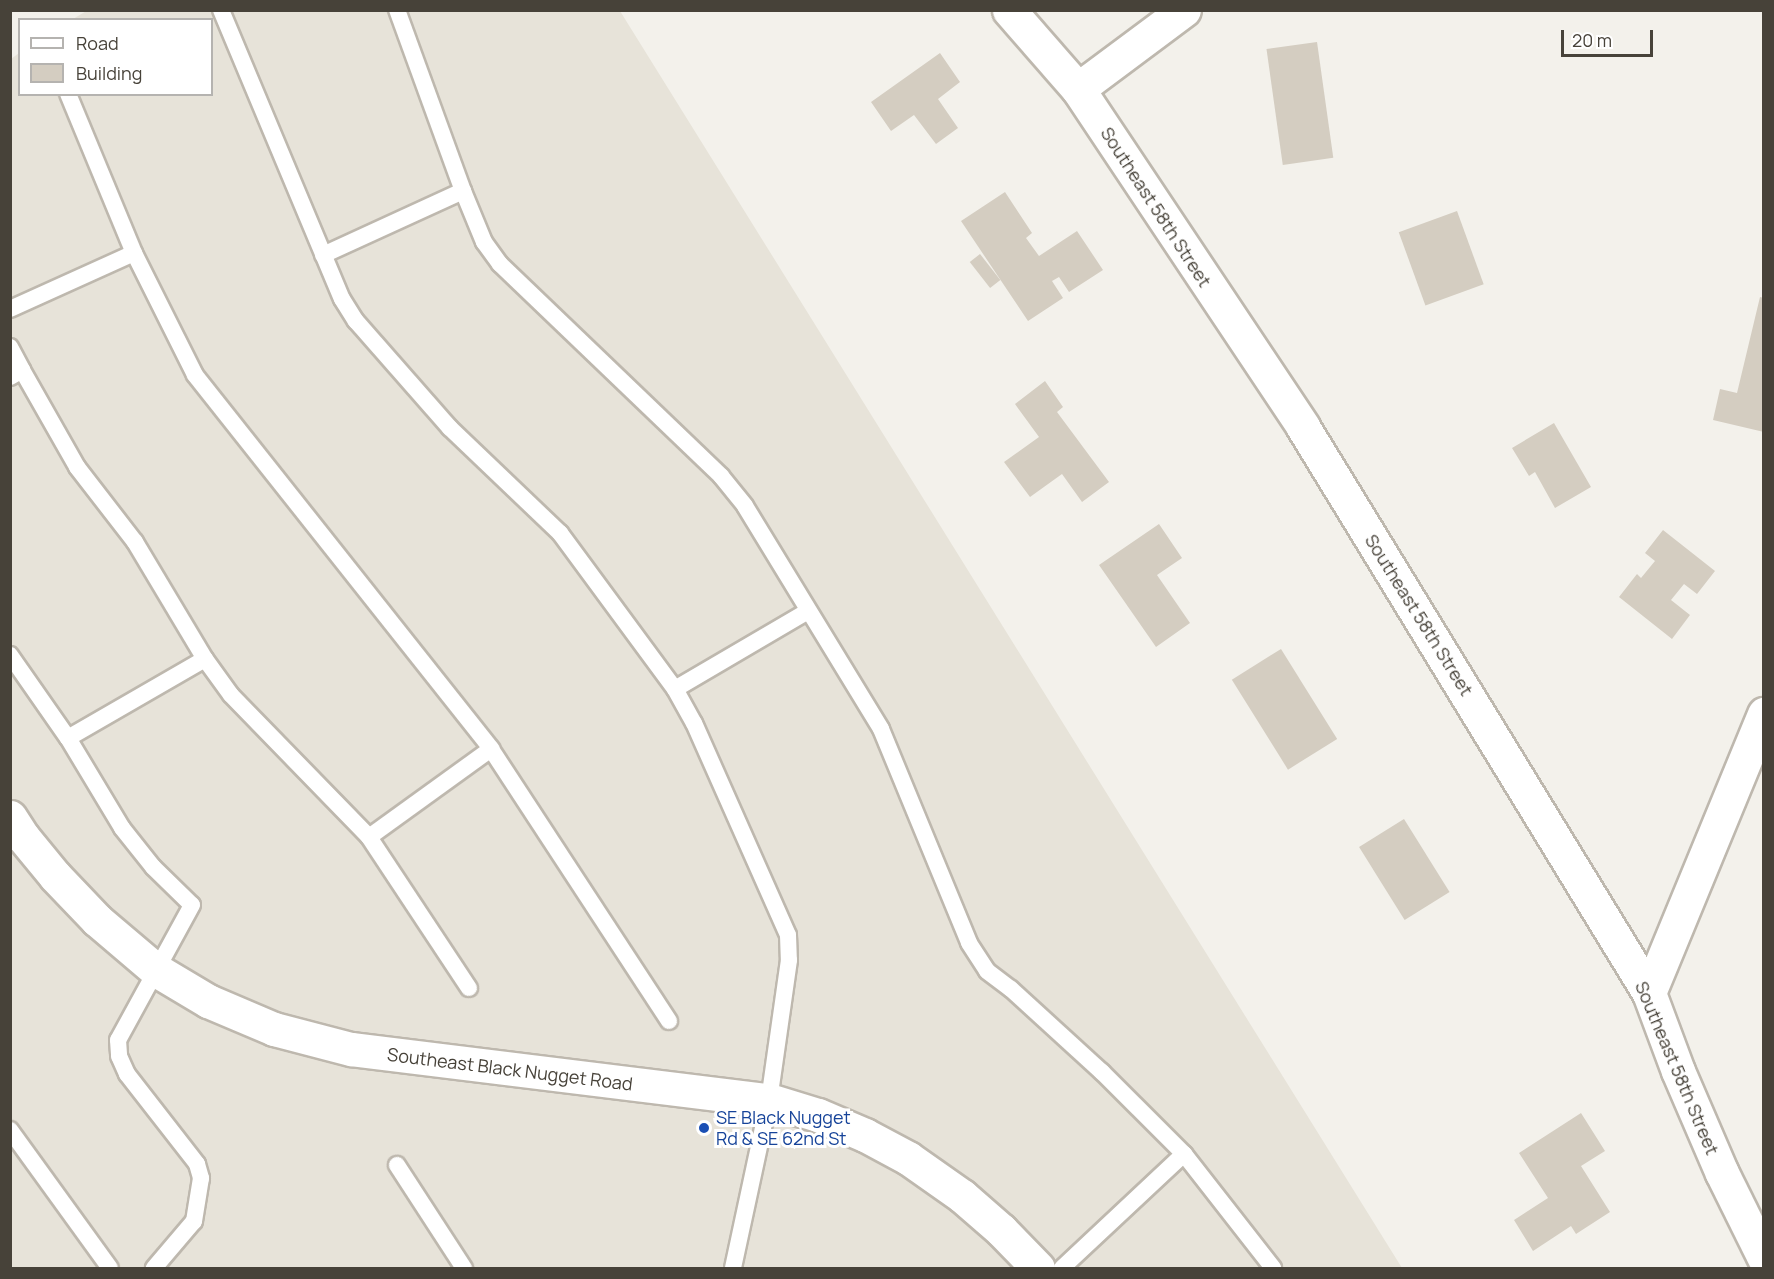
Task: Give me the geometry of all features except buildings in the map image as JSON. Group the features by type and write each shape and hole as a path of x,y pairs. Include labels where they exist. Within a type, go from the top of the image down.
{"street":[{"name":"Southeast 58th Street","path":"1009,10 1078,89 1303,427 1649,993 1678,1071 1718,1163 1764,1258"},
{"path":"1078,89 1184,10"},
{"path":"1649,993 1764,714"},
{"name":"Southeast Black Nugget Road","path":"10,818 48,868 90,913 156,969 208,1001 274,1029 351,1049 769,1100 828,1119 908,1158 962,1196 993,1223 1038,1269"}],"lane":[{"path":"221,10 342,299 356,321 450,428 560,533 675,689 694,723 788,935 789,960 769,1100 732,1269"},
{"path":"397,10 484,242 500,264 721,476 745,506 881,729 969,943 987,970 1102,1072 1184,1154 1274,1269"},
{"path":"69,96 134,253 195,375 491,749 669,1021"},
{"path":"323,255 463,191"},
{"path":"10,309 134,253"},
{"path":"10,346 16,374 77,467 135,542 205,659 231,695 369,837 469,988"},
{"path":"675,689 808,611"},
{"path":"10,655 68,738 122,828 153,867 192,905 118,1040 119,1056 127,1074 197,1164 201,1178 194,1221 154,1269"},
{"path":"68,738 205,659"},
{"path":"369,837 491,749"},
{"path":"10,1130 110,1269"},
{"path":"1062,1269 1184,1154"},
{"path":"397,1165 464,1269"}],"shaded area":[{"path":"88,10 620,11 1402,1268 11,1268 11,59 18,54 18,96 213,96 213,18 75,18"}],"place":[{"name":"SE Black Nugget Rd & SE 62nd St","path":"704,1128"}]}
